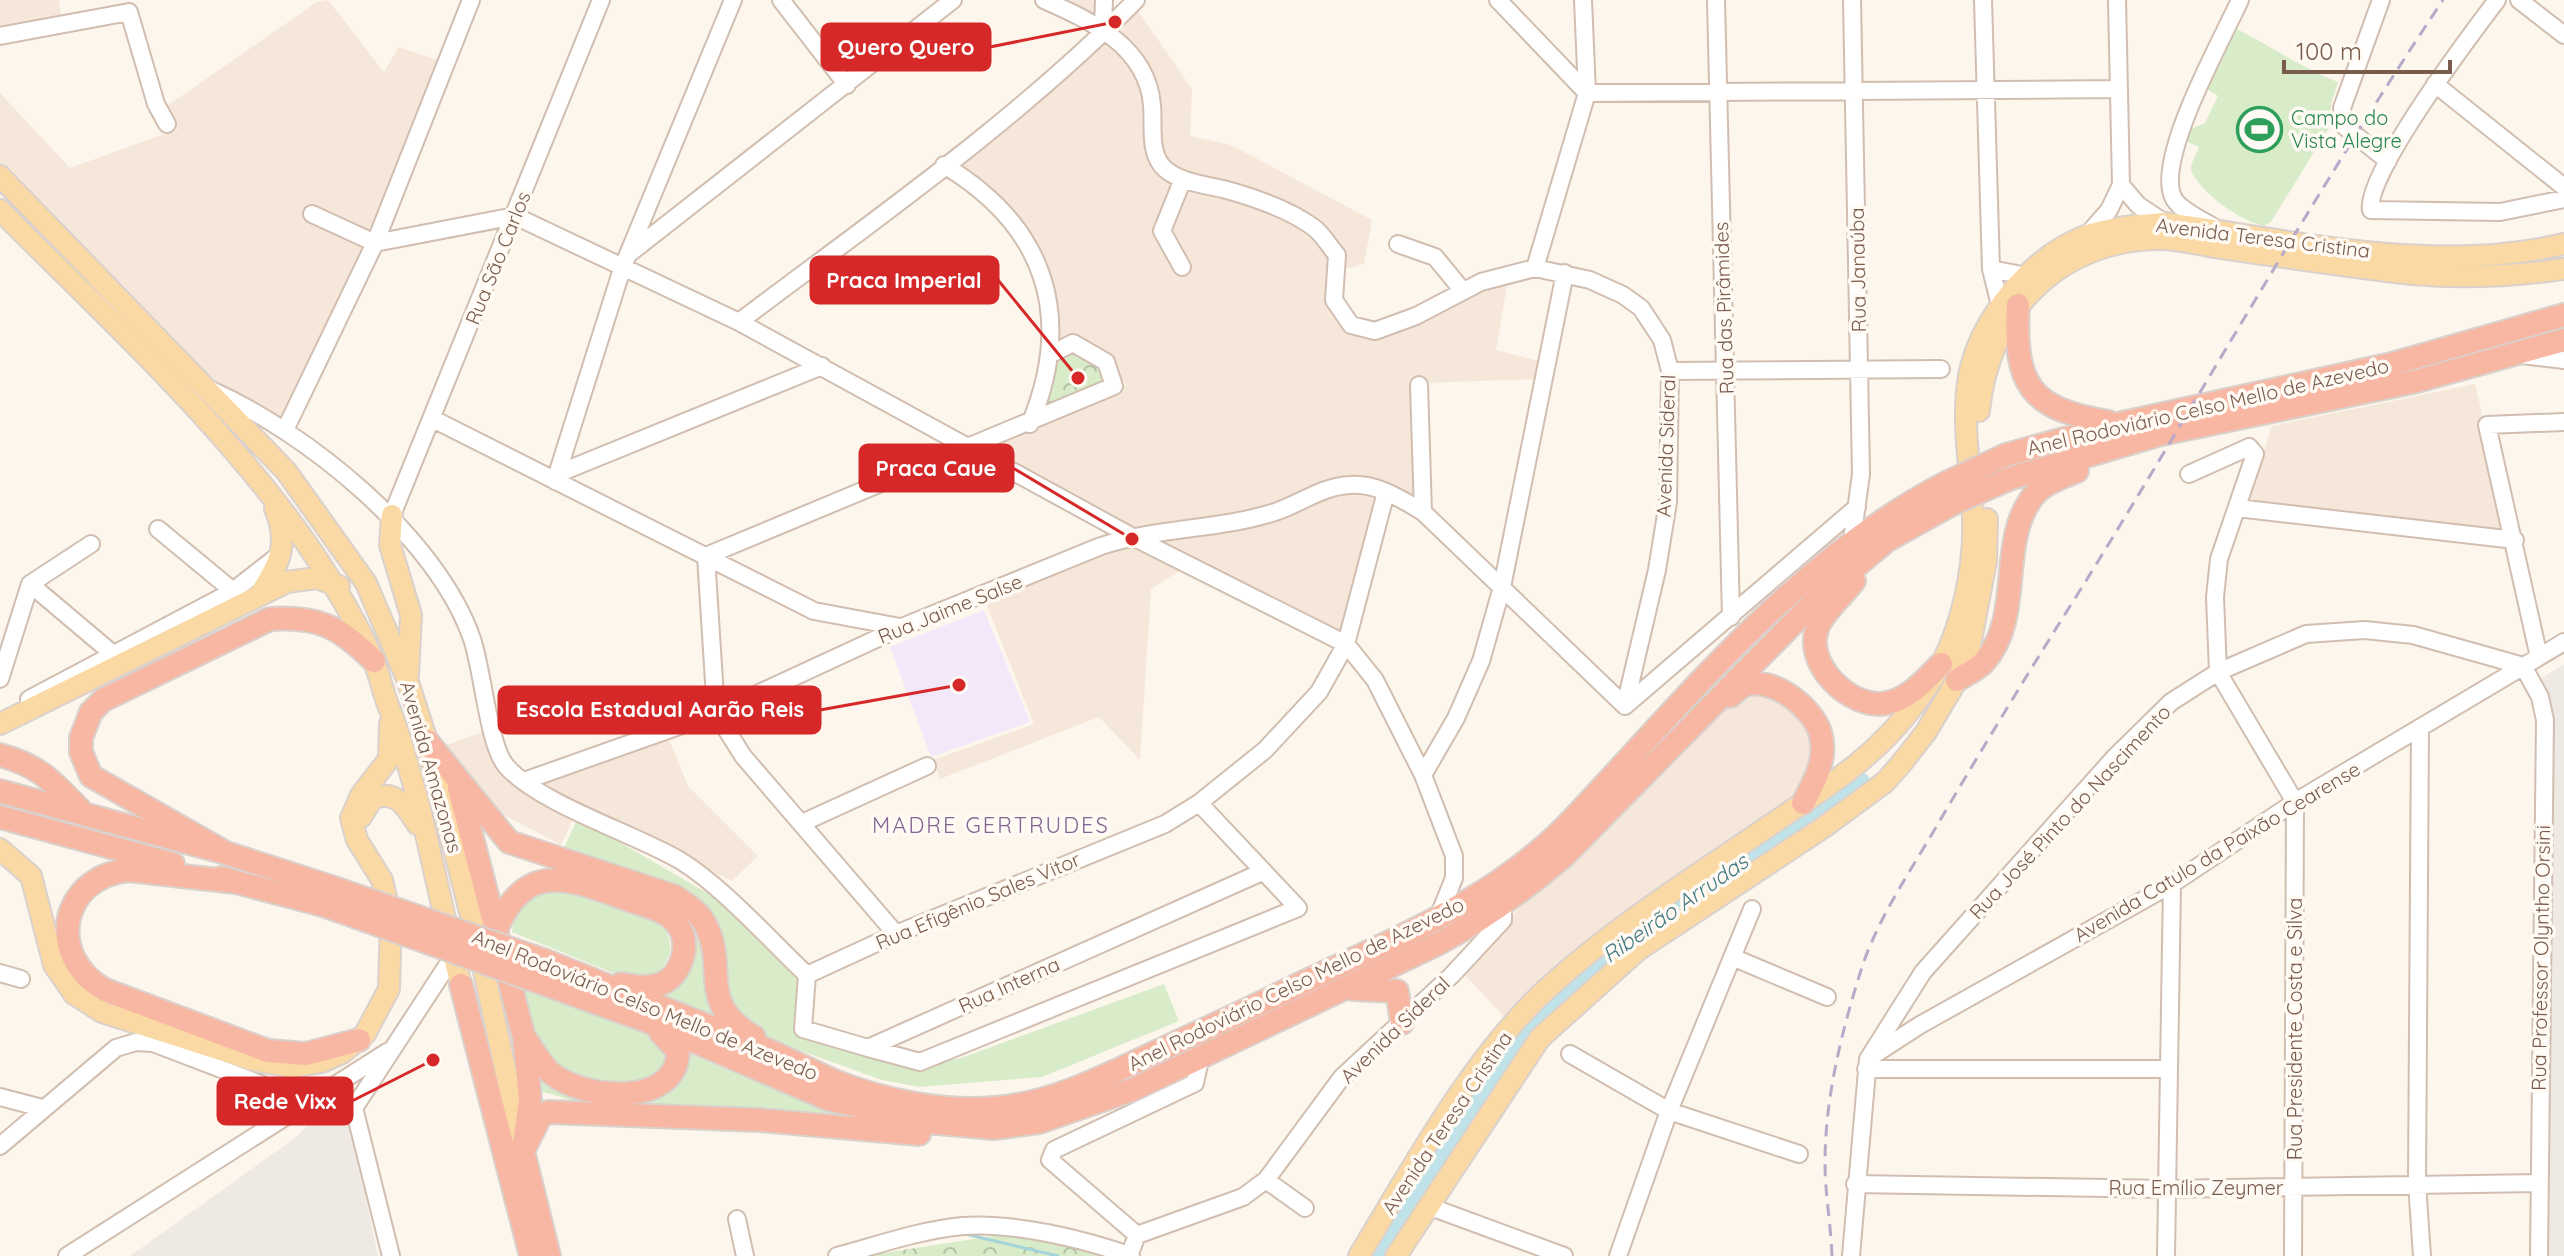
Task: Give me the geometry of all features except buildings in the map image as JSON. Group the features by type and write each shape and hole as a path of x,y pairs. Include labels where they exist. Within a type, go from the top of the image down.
{"highway":[{"path":"2009,307 2020,371 2031,392 2058,411 2118,424"},
{"name":"Anel Rodoviário Celso Mello de Azevedo","path":"0,791 226,853 547,985 647,1021 828,1099 926,1122 994,1128 1039,1122 1134,1089 1471,927 1565,855 1817,599 1886,541 2006,455 2118,424 2392,364 2564,315"},
{"name":"Anel Rodoviário Celso Mello de Azevedo","path":"0,817 236,882 326,895 554,964 793,1060 849,1086 928,1105 994,1109 1048,1098 1108,1074 1437,920 1510,876 1568,824 1660,722 1807,576 1896,509 2161,434 2417,381 2564,340"},
{"path":"1886,541 1819,625 1815,643 1828,677 1844,692 1872,705 1889,703 1949,672 1983,663 2001,627 2019,522 2031,498 2051,482 2161,434"},
{"path":"226,853 91,776 81,752 81,738 91,712 103,700 270,619 296,617 317,621 345,633 374,661"},
{"path":"1694,723 1748,684 1783,692 1808,714 1820,733 1820,769 1803,803"},
{"path":"427,741 509,842 674,896 690,906 708,929 721,1005 745,1031 793,1060"},
{"path":"0,755 28,762 43,771 83,814"},
{"path":"456,775 524,1037 530,1099 523,1151"},
{"path":"236,882 113,872 88,885 75,904 67,934 72,959 88,981 105,990 268,1051 306,1054 359,1040"},
{"path":"497,928 511,900 526,886 550,879 576,882 666,913 678,925 683,939 679,967 662,984 634,987 554,964"},
{"name":"Avenida Amazonas","path":"461,985 531,1256"},
{"path":"1340,990 1387,988 1397,991 1402,1023"},
{"path":"524,1037 550,1072 562,1080 589,1090 634,1092 662,1085 674,1074 678,1060 678,1051 673,1043 647,1021"},
{"path":"523,1151 540,1117 548,1112 760,1120 921,1134 994,1128"},
{"name":"Avenida Amazonas","path":"523,1151 549,1256"}],"main road":[{"name":"Avenida Amazonas","path":"0,176 286,471 322,517 366,583 392,640 427,741 479,948 523,1151"},
{"name":"Avenida Amazonas","path":"0,210 184,398 268,491 335,583 374,661 403,743 461,985"},
{"name":"Avenida Teresa Cristina","path":"1396,1256 1540,1038 1559,998 1638,950 1824,827 1885,782 1926,732 1980,605 1986,561 1987,515 1977,428 1981,393 2009,307 2027,276 2086,236 2165,223 2368,251 2475,259 2564,244"},
{"name":"Avenida Teresa Cristina","path":"2009,307 2045,278 2097,247 2159,239 2414,274 2489,278 2564,269"},
{"path":"184,398 206,387"},
{"path":"260,595 283,551 280,521 268,491"},
{"path":"392,515 390,545 411,615 407,679"},
{"path":"0,724 287,582 310,578 335,583 362,604 392,640"},
{"name":"Avenida Teresa Cristina","path":"1359,1256 1469,1083 1659,901 1864,760 1893,734 1949,672"},
{"path":"0,849 31,876 54,965 74,994 102,1012 278,1066 322,1062 359,1040 378,1015 389,989 391,919 382,880 351,826 353,809 389,759 389,709"},
{"path":"357,840 365,807 381,795 402,801 430,847"}],"street":[{"path":"285,430 375,243 471,0"},
{"name":"Rua São Carlos","path":"392,515 601,0"},
{"path":"556,477 622,269 733,0"},
{"path":"781,0 847,85"},
{"path":"630,253 953,0"},
{"path":"1044,0 1104,30 1126,48 1142,70 1152,101 1153,146 1165,169 1183,179 1162,231 1182,267"},
{"path":"1104,0 1104,30"},
{"path":"739,322 944,165 1136,0"},
{"path":"1498,0 1587,93 1717,95 2119,89"},
{"path":"1535,268 1587,93 1583,0"},
{"name":"Rua das Pirâmides","path":"1716,0 1731,617"},
{"name":"Rua Janaúba","path":"1852,0 1861,474 1852,540"},
{"path":"1983,0 1991,269 2009,307"},
{"path":"2086,236 2109,210 2121,185 2117,0"},
{"path":"2221,231 2175,201 2167,179 2173,146 2240,0"},
{"path":"2381,0 2342,108 2344,126 2388,161"},
{"path":"2497,0 2435,84 2388,161 2369,201 2371,210 2381,213 2500,212 2564,199"},
{"path":"2519,0 2564,35"},
{"path":"0,36 129,12 156,104 167,124"},
{"path":"2435,84 2564,187"},
{"path":"944,165 977,185 996,202 1028,242 1043,277 1051,315 1051,354 1044,390 1030,424"},
{"name":"Avenida Sideral","path":"1183,179 1250,196 1315,228 1337,255 1334,300 1351,325 1375,331 1416,316 1481,282 1535,268 1565,273 1612,290 1641,308 1662,340 1670,371 1668,502 1657,570 1625,706"},
{"path":"2121,185 2138,205 2165,223"},
{"path":"312,214 375,243 515,216 739,322 1131,536 1346,644 1375,680 1423,775 1454,856 1454,878 1437,920"},
{"path":"1398,244 1435,257 1463,291"},
{"path":"1991,269 2027,276"},
{"path":"1423,775 1456,718 1481,661 1502,587 1565,273"},
{"path":"706,556 1030,424 1114,386 1106,362 1071,343 1051,354"},
{"path":"2516,354 2564,360"},
{"path":"556,477 822,366"},
{"path":"1670,371 1941,369"},
{"path":"1419,385 1423,512"},
{"path":"206,387 254,409 285,430 392,515 444,585 471,636 497,750 508,769 524,781 683,862 807,975 803,1029 920,1062 1298,908 1199,803"},
{"path":"433,419 556,477 814,611 902,627"},
{"path":"2539,657 2487,425 2564,422"},
{"path":"2189,474 2249,447 2255,454 2219,559 2215,597 2218,672 2295,802"},
{"name":"Rua Jaime Salse","path":"524,781 716,713 902,627 1131,536 1275,512 1321,492 1350,485 1386,492 1423,512 1625,706"},
{"name":"Rua Efigênio Sales Vitor","path":"807,975 896,934 1165,824 1199,803 1276,739 1319,692 1346,644 1386,492"},
{"path":"1625,706 1857,507"},
{"path":"2237,508 2515,540"},
{"path":"158,529 233,591"},
{"path":"0,679 30,584 91,544"},
{"path":"0,715 233,591 283,551"},
{"path":"706,556 716,713 743,756 896,934"},
{"path":"30,584 113,654"},
{"name":"Rua José Pinto do Nascimento","path":"1867,1064 1923,972 2114,758 2171,702 2218,672 2306,634 2365,630 2413,635 2523,666"},
{"name":"Avenida Catulo da Paixão Cearense","path":"1867,1064 1920,1025 2172,884 2295,802 2564,642"},
{"name":"Rua Professor Olyntho Orsini","path":"2523,666 2540,697 2545,720 2539,1256"},
{"path":"2420,729 2417,1183 2422,1256"},
{"path":"802,823 927,766"},
{"name":"Rua Presidente Costa e Silva","path":"2293,1256 2295,802"},
{"name":"Rua Interna","path":"868,1048 1262,872"},
{"path":"2166,1256 2172,884"},
{"name":"Avenida Sideral","path":"1137,1235 1243,1197 1266,1180 1342,1077 1402,1023 1503,920 1503,904"},
{"path":"1618,1256 1669,1111 1752,909"},
{"path":"391,1256 354,1108 387,1052 454,955"},
{"path":"1732,957 1827,997"},
{"path":"0,973 21,979"},
{"path":"433,985 453,979 461,985"},
{"path":"0,1146 116,1048 136,1042 153,1043 305,1101"},
{"path":"67,1256 305,1101 387,1052"},
{"path":"1570,1054 1669,1111 1799,1154"},
{"path":"837,1256 933,1231 973,1226 1017,1229 1130,1256 1137,1235 1050,1160 1054,1150 1195,1083 1201,1055"},
{"path":"1851,1256 1867,1064 2168,1069"},
{"path":"0,1097 42,1108"},
{"path":"1266,1180 1305,1208"},
{"name":"Rua Emílio Zeymer","path":"1855,1184 2166,1189 2538,1183"},
{"path":"1428,1206 1564,1256"},
{"path":"737,1219 745,1256"}],"shaded area":[{"path":"0,0 59,0 63,29 0,41"},
{"path":"328,0 384,72 399,47 446,63 284,429 230,398 208,407 0,195 0,93 70,168 178,129 167,106 317,2"},
{"path":"1052,0 1106,0 1107,32 1134,5 1192,89 1190,136 1231,145 1372,220 1364,264 1338,271 1335,297 1356,327 1386,334 1485,282 1508,279 1496,350 1550,364 1543,379 1421,383 1416,500 1385,489 1345,640 1189,565 1151,589 1140,760 1099,717 940,779 933,760 1034,724 982,594 1129,536 980,453 982,440 1126,385 1109,360 1041,349 1046,276 1023,230 1001,199 947,163 1107,34"},
{"path":"2475,384 2510,533 2247,503 2272,426"},
{"path":"984,610 1030,722 931,757 890,647"},
{"path":"2564,664 2564,1256 2548,1256 2552,703 2537,681"},
{"path":"1750,689 1786,697 1813,732 1813,791 1807,825 1741,857 1591,964 1524,1038 1463,973 1701,696"},
{"path":"661,720 688,786 758,856 732,881 578,808 561,845 491,808 444,746 488,730 518,779"},
{"path":"329,1103 346,1103 378,1256 130,1256 295,1138"}],"green space":[{"name":"Campo do Vista Alegre","path":"2235,28 2338,82 2331,104 2330,126 2271,222 2264,226 2232,211 2202,186 2190,168 2199,147 2183,140 2186,131 2205,123 2218,96 2205,88"},
{"path":"1084,351 1106,367 1110,388 1051,406 1044,392 1053,358 1068,352"},
{"path":"578,818 714,897 800,976 795,1027 803,1036 923,1066 961,1058 1164,984 1179,1021 1042,1077 919,1087 882,1080 760,1033 729,1000 677,889 564,848"},
{"path":"558,889 658,919 670,942 669,956 660,970 653,977 616,974 512,932 517,914 526,902"},
{"path":"673,908 698,925 720,1022 652,993 676,983"},
{"path":"522,987 643,1029 668,1055 663,1071 656,1077 618,1086 583,1081 562,1072 536,1040"},
{"path":"687,1053 838,1115 838,1120 591,1106 540,1091 537,1069 659,1094 680,1078"},
{"path":"1005,1234 1080,1247 1101,1256 865,1256"}],"waterway":[{"name":"Ribeirão Arrudas","path":"1378,1256 1476,1096 1541,1013 1626,938 1860,782"},
{"path":"961,1233 1058,1256"}],"railway":[{"path":"1832,1256 1825,1175 1828,1113 1848,1015 1877,929 1992,732 2305,217 2443,0"}],"place":[{"name":"Quero Quero","path":"1115,22"},
{"name":"Campo do Vista Alegre","path":"2260,129"},
{"name":"Praca Imperial","path":"1078,378"},
{"name":"Praca Caue","path":"1132,539"},
{"name":"Escola Estadual Aarão Reis","path":"959,685"},
{"name":"Rede Vixx","path":"433,1060"}],"district":[{"name":"MADRE GERTRUDES","path":"991,825"}]}
